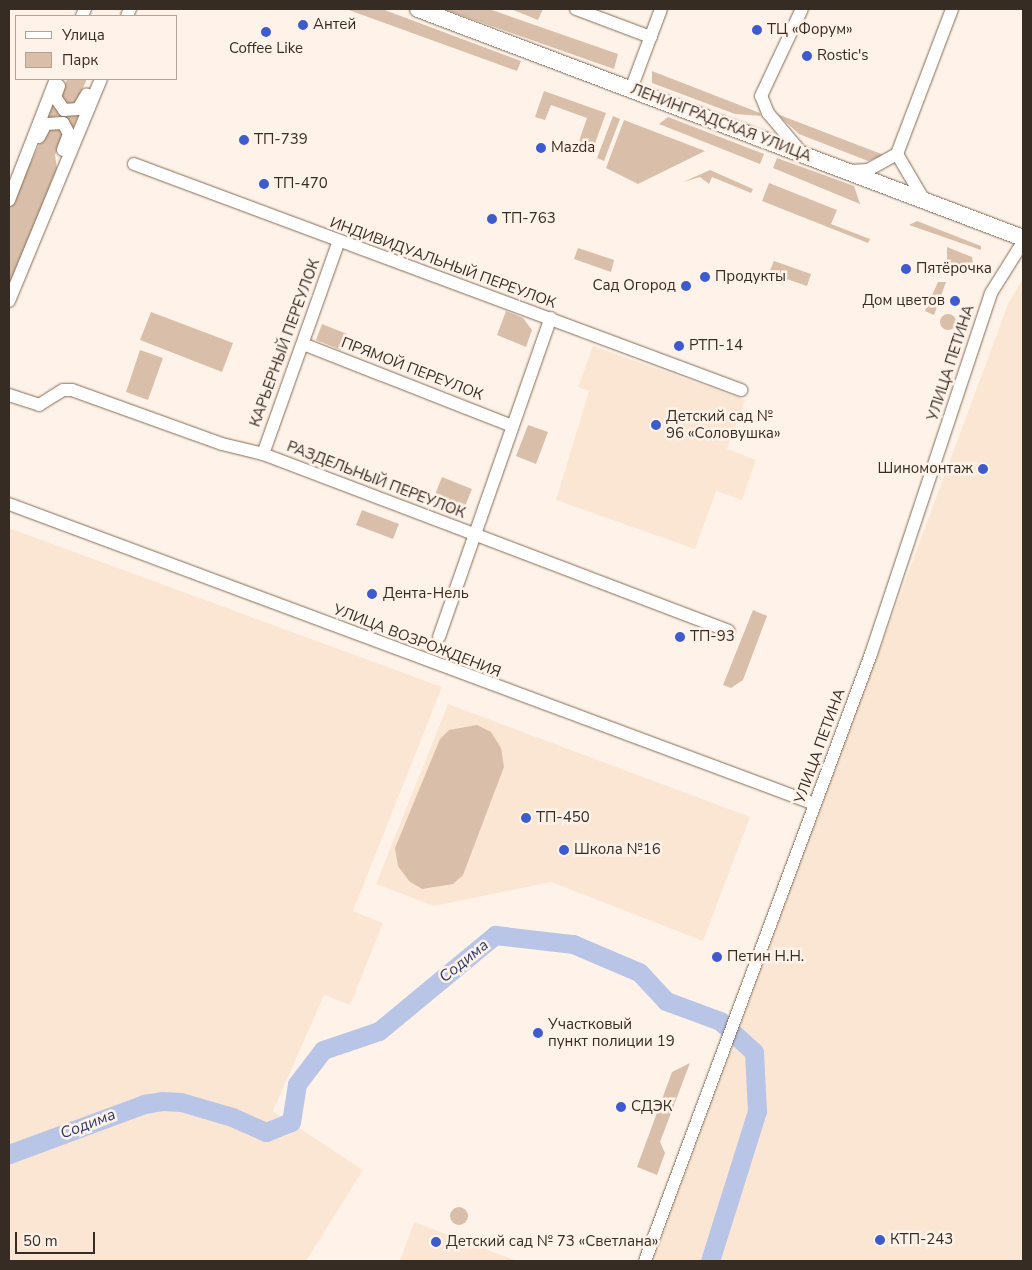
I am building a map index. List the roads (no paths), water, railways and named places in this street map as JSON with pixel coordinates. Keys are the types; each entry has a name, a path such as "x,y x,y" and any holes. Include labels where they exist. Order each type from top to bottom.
{"main road":[{"name":"ЛЕНИНГРАДСКАЯ УЛИЦА","path":"418,9 1023,238"}],"street":[{"path":"576,9 651,37"},
{"path":"631,89 661,9"},
{"path":"802,9 779,66 771,72 761,96 768,113 802,154"},
{"path":"849,172 868,170 897,154 952,9"},
{"path":"9,200 56,80"},
{"path":"61,80 55,97 68,111 80,107 92,80"},
{"path":"9,301 100,80"},
{"path":"26,157 32,155 46,124 58,121 69,134 60,157 64,166"},
{"path":"897,154 924,200"},
{"name":"ИНДИВИДУАЛЬНЫЙ ПЕРЕУЛОК","path":"134,164 338,243 551,318 742,390"},
{"name":"УЛИЦА ПЕТИНА","path":"645,1261 892,593 991,293 1023,242"},
{"name":"КАРЬЕРНЫЙ ПЕРЕУЛОК","path":"263,454 338,243"},
{"path":"439,636 510,425 551,318"},
{"name":"ПРЯМОЙ ПЕРЕУЛОК","path":"303,344 510,425"},
{"name":"РАЗДЕЛЬНЫЙ ПЕРЕУЛОК","path":"9,395 39,405 63,390 72,390 222,444 263,454 520,554 528,552 729,631"},
{"name":"УЛИЦА ВОЗРОЖДЕНИЯ","path":"9,504 815,804"}],"waterway":[{"name":"Содима","path":"9,1154 144,1104 162,1101 181,1102 232,1117 266,1132 291,1122 297,1084 323,1050 379,1031 495,935 573,944 639,972 666,1001 720,1021 754,1052 757,1111 710,1261"}],"place":[{"name":"Антей","path":"303,25"},
{"name":"ТЦ «Форум»","path":"757,30"},
{"name":"Coffee Like","path":"266,32"},
{"name":"Rostic's","path":"807,56"},
{"name":"ТП-739","path":"244,140"},
{"name":"Mazda","path":"541,148"},
{"name":"ТП-470","path":"264,184"},
{"name":"ТП-763","path":"492,219"},
{"name":"Пятёрочка","path":"906,269"},
{"name":"Продукты","path":"705,277"},
{"name":"Сад Огород","path":"686,286"},
{"name":"Дом цветов","path":"955,301"},
{"name":"РТП-14","path":"679,346"},
{"name":"Детский сад № 96 «Соловушка»","path":"656,425"},
{"name":"Шиномонтаж","path":"983,469"},
{"name":"Дента-Нель","path":"372,594"},
{"name":"ТП-93","path":"680,637"},
{"name":"ТП-450","path":"526,818"},
{"name":"Школа №16","path":"564,850"},
{"name":"Петин Н.Н.","path":"717,957"},
{"name":"Участковый пункт полиции 19","path":"538,1033"},
{"name":"СДЭК","path":"621,1107"},
{"name":"КТП-243","path":"880,1240"},
{"name":"Детский сад № 73 «Светлана»","path":"436,1242"}]}
